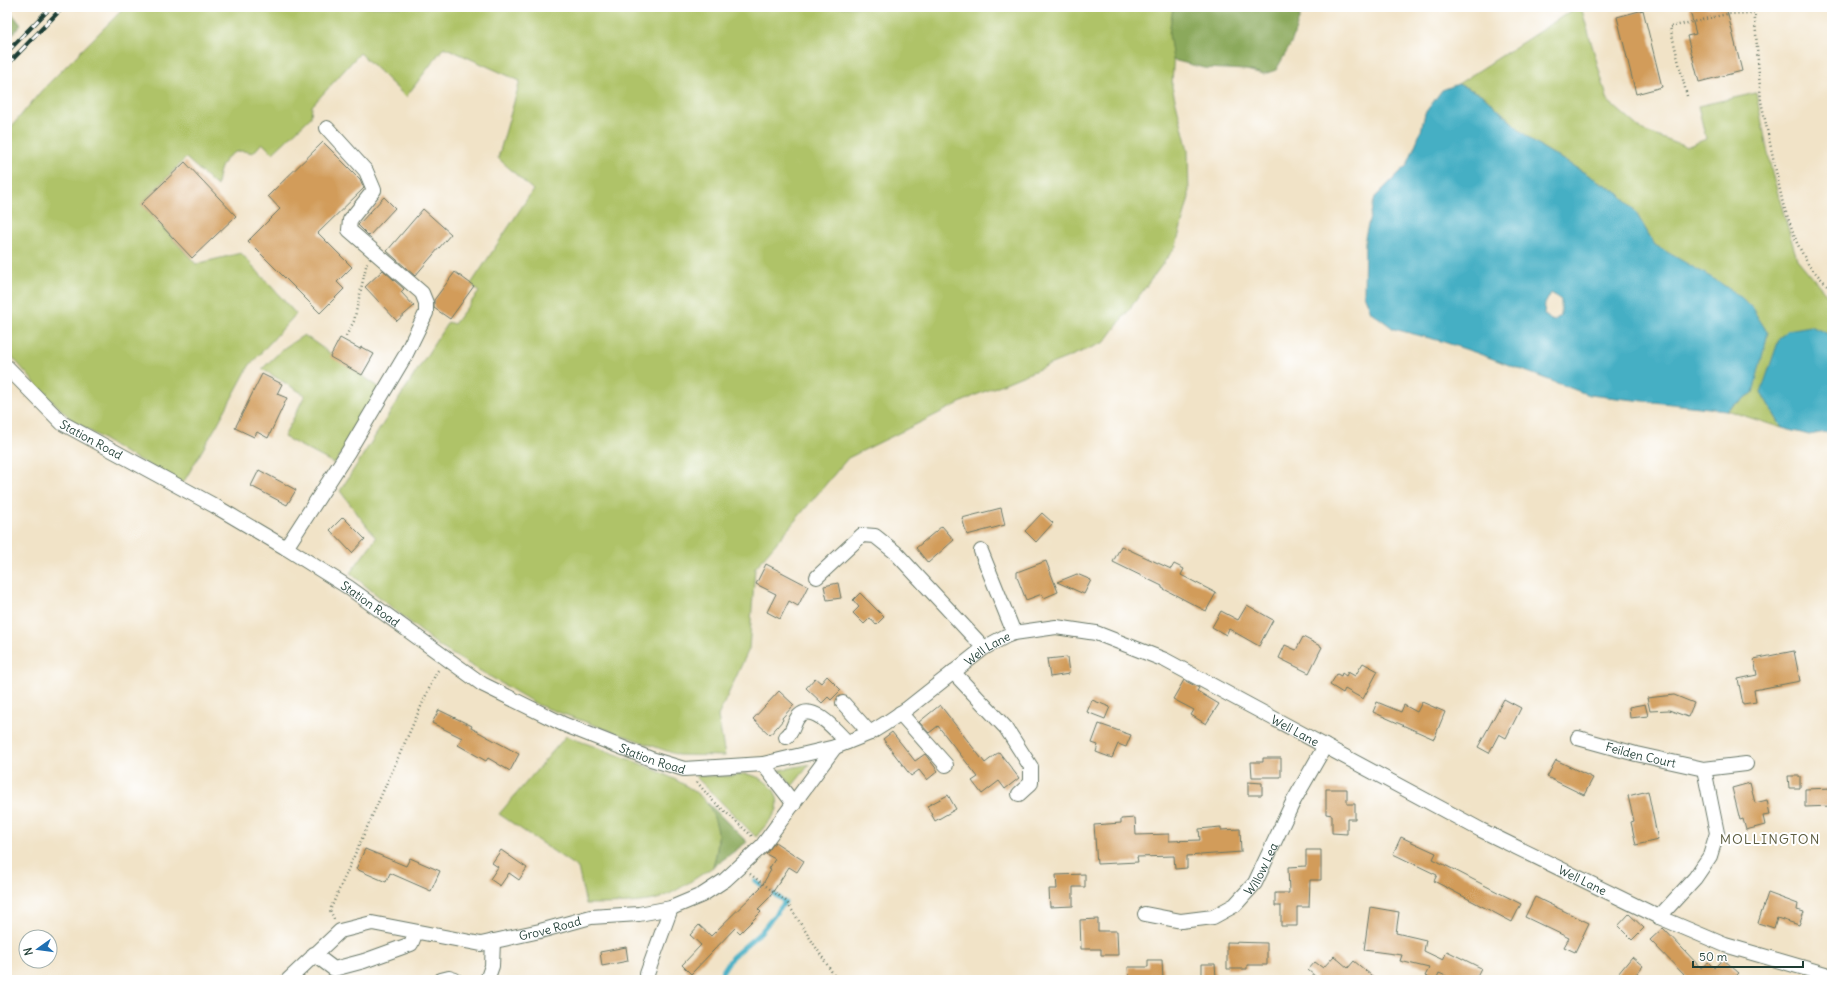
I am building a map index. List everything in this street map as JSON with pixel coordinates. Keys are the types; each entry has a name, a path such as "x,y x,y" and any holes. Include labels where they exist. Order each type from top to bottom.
{"street":[{"path":"286,548 352,446 406,356 426,313 426,303 422,293 349,230 350,220 374,190 366,171 327,128"},
{"name":"Station Road","path":"7,367 62,423 215,506 286,548 348,587 482,684 563,724 651,759 684,769 763,764"},
{"path":"817,577 862,535 875,536 895,552 984,648"},
{"path":"981,551 1014,633"},
{"name":"Well Lane","path":"763,764 841,744 870,733 900,713 984,648 1014,633 1056,628 1096,633 1165,660 1481,830 1659,917 1725,945 1832,976"},
{"path":"953,672 1006,728 1031,767 1031,783 1019,794"},
{"path":"843,703 870,733"},
{"path":"786,737 789,735 799,716 805,712 815,713 823,718 841,744"},
{"path":"900,713 946,765"},
{"name":"Feilden Court","path":"1578,738 1636,754 1704,769 1746,764"},
{"name":"Grove Road","path":"340,930 372,923 481,944 591,917 639,914 671,908 702,895 725,880 762,846 794,804 812,777 841,744"},
{"name":"Willow Lea","path":"1145,914 1181,921 1214,917 1235,905 1256,883 1293,802 1325,746"},
{"path":"763,764 794,804"},
{"path":"1659,917 1695,878 1710,856 1717,832 1704,769"},
{"path":"648,980 647,974 671,908"},
{"path":"288,980 340,930"},
{"path":"314,954 334,969 364,961 411,944 416,932"},
{"path":"487,980 492,966 493,941"},
{"path":"441,980 449,978 455,980"}],"path":[{"path":"1754,7 1761,101 1783,204 1797,243 1808,266 1832,290"},
{"path":"1687,96 1670,27 1727,14 1754,13"},
{"path":"346,336 354,321 368,256 373,251"},
{"path":"340,930 330,910 436,672 448,660"},
{"path":"684,769 711,798 762,846"},
{"path":"741,866 786,901 837,980"},
{"path":"396,980 421,976 429,980"}],"green space":[{"path":"7,7 21,25 7,40"},
{"path":"125,7 1176,7 1172,87 1188,150 1189,197 1176,246 1105,342 976,395 848,458 755,568 749,649 718,716 725,756 678,755 538,705 440,647 350,573 376,538 340,491 448,322 454,324 479,292 471,284 533,190 498,158 520,81 444,47 406,97 360,53 312,106 311,117 273,153 262,143 253,153 240,151 234,153 222,164 217,186 186,158 141,204 196,264 241,253 296,314 249,366 183,483 124,452 72,420 41,390 7,351 7,132 42,90"},
{"path":"1173,7 1303,7 1291,44 1276,70 1264,74 1246,70 1204,68 1173,60 1169,34"},
{"path":"1577,7 1581,7 1608,101 1643,131 1686,147 1706,139 1698,106 1756,93 1772,173 1797,259 1828,296 1832,298 1832,336 1810,326 1761,392 1782,428 1726,410 1753,393 1685,263 1655,245 1636,213 1620,194 1533,142 1483,95 1458,84"},
{"path":"304,335 380,388 335,464 284,437 305,395 262,369 284,348"},
{"path":"566,736 642,764 681,783 696,793 712,810 717,826 718,843 713,867 692,881 661,898 629,903 586,904 578,868 499,814"},
{"path":"810,764 792,786 780,770"},
{"path":"743,774 756,777 768,784 773,789 778,802 776,812 756,837 695,776 731,776"},
{"path":"708,803 747,842 713,867 718,834"}],"water":[{"path":"1458,84 1483,95 1533,142 1620,194 1636,213 1655,245 1719,282 1742,298 1752,308 1768,333 1753,393 1726,410 1589,395 1477,353 1441,341 1394,329 1371,312 1364,294 1365,237 1375,197 1407,165 1421,131 1425,113 1442,90","holes":["1551,293 1561,300 1561,316 1552,321 1544,314 1545,304"]},
{"path":"1811,326 1832,336 1832,431 1809,435 1782,428 1761,392 1779,339 1787,330"}],"building":[{"path":"1689,7 1726,7 1742,71 1699,82 1687,36 1696,34"},
{"path":"1643,10 1662,87 1636,94 1617,17"},
{"path":"323,142 360,179 364,188 318,233 352,267 337,282 344,289 320,313 248,241 280,209 268,196"},
{"path":"185,162 236,216 192,258 141,204"},
{"path":"384,197 395,208 369,236 358,225"},
{"path":"423,209 451,234 415,276 387,251"},
{"path":"383,270 404,289 401,292 414,306 397,321 365,287"},
{"path":"455,272 474,286 450,319 434,308 434,300"},
{"path":"340,338 360,349 361,347 374,354 362,375 330,357"},
{"path":"262,374 282,384 277,394 287,398 268,438 257,432 254,437 235,428"},
{"path":"259,470 296,490 287,505 251,486"},
{"path":"1001,508 1005,525 967,535 962,518"},
{"path":"1042,513 1053,523 1036,542 1025,531"},
{"path":"343,517 365,539 352,553 330,530"},
{"path":"942,526 954,540 928,563 916,548"},
{"path":"1121,546 1171,569 1174,564 1184,569 1181,575 1216,593 1206,611 1162,588 1162,586 1113,562"},
{"path":"1046,561 1058,592 1044,598 1042,594 1026,600 1017,577 1017,572"},
{"path":"766,564 808,586 798,606 789,601 780,619 767,612 776,594 756,584"},
{"path":"1077,574 1091,580 1084,594 1057,582"},
{"path":"838,583 841,598 827,600 824,586"},
{"path":"860,593 884,617 876,625 870,618 864,624 853,613 859,607 853,600"},
{"path":"1247,605 1273,620 1259,646 1229,629 1226,635 1212,627 1221,611 1238,620"},
{"path":"1303,637 1322,647 1309,673 1279,658 1285,645 1296,650"},
{"path":"1794,651 1800,681 1754,690 1756,702 1743,704 1738,679 1757,675 1754,659"},
{"path":"1067,657 1069,674 1050,677 1047,659"},
{"path":"1363,663 1378,671 1363,699 1345,689 1343,693 1330,685 1337,674 1341,676 1342,673 1346,676 1348,672 1355,676"},
{"path":"827,676 841,690 831,700 828,697 822,703 806,688 815,678 821,683"},
{"path":"1184,680 1199,688 1197,691 1219,704 1206,724 1191,715 1194,710 1173,699"},
{"path":"779,691 794,705 782,718 783,720 770,735 753,719"},
{"path":"1674,695 1694,703 1688,717 1669,710 1650,711 1647,698"},
{"path":"1504,699 1521,708 1506,738 1499,734 1489,753 1478,747"},
{"path":"1092,700 1110,707 1105,719 1087,712"},
{"path":"1377,702 1401,712 1404,705 1417,712 1422,702 1445,712 1434,739 1373,712"},
{"path":"1645,704 1648,716 1630,718 1629,707"},
{"path":"940,705 985,763 999,752 1019,778 1005,789 999,781 982,794 972,781 978,777 938,726 929,733 919,722"},
{"path":"439,710 472,726 471,728 519,754 510,771 488,758 486,761 458,745 462,738 432,723"},
{"path":"1099,724 1131,735 1126,747 1118,744 1112,758 1096,752 1098,745 1092,743"},
{"path":"892,732 915,761 925,754 938,771 927,780 919,770 911,776 883,739"},
{"path":"1263,758 1281,758 1281,777 1252,777 1251,762 1263,762"},
{"path":"1556,760 1593,778 1584,795 1547,777"},
{"path":"1788,776 1800,776 1800,788 1789,788"},
{"path":"1248,782 1262,783 1262,795 1248,795"},
{"path":"1750,783 1755,803 1767,800 1770,815 1763,816 1765,825 1746,830 1743,819 1740,820 1732,788"},
{"path":"1832,788 1832,806 1805,807 1805,789"},
{"path":"1326,789 1347,789 1347,804 1355,804 1355,819 1347,819 1347,834 1332,833 1332,815 1326,814"},
{"path":"1648,791 1658,840 1636,845 1631,822 1634,821 1628,796"},
{"path":"948,795 956,809 935,821 927,806"},
{"path":"1135,818 1136,835 1169,834 1169,841 1200,840 1199,829 1221,827 1221,830 1240,829 1241,852 1187,856 1187,868 1175,869 1174,856 1137,857 1138,862 1097,864 1094,825 1121,823 1121,819"},
{"path":"1401,837 1436,853 1433,859 1521,904 1512,922 1434,881 1437,875 1393,854"},
{"path":"775,842 804,861 797,872 789,867 769,898 758,909 761,912 740,933 735,928 691,974 682,965 701,945 690,935 699,925 711,936 761,887 771,870 769,869 775,859 766,854"},
{"path":"365,849 406,866 410,858 440,871 431,891 390,873 386,882 356,869"},
{"path":"501,850 527,868 519,880 509,873 500,886 490,879 498,867 492,863"},
{"path":"1306,850 1321,850 1321,880 1310,880 1309,907 1297,907 1297,926 1281,926 1281,906 1275,906 1275,893 1289,893 1288,867 1306,866"},
{"path":"1085,874 1085,887 1073,887 1073,906 1050,907 1049,889 1057,889 1056,875"},
{"path":"1768,893 1798,904 1797,910 1804,912 1799,925 1777,918 1774,928 1758,923"},
{"path":"1535,897 1589,923 1575,952 1564,947 1569,938 1525,917"},
{"path":"1370,907 1399,912 1396,933 1426,940 1424,951 1443,960 1447,951 1481,968 1475,980 1455,980 1439,973 1436,980 1433,980 1425,976 1429,968 1400,961 1402,955 1364,950"},
{"path":"1629,914 1644,928 1632,940 1618,926"},
{"path":"1098,919 1098,931 1117,931 1118,955 1101,955 1101,949 1081,949 1080,920"},
{"path":"1663,928 1701,968 1708,962 1714,968 1723,959 1739,973 1732,980 1689,980 1650,940"},
{"path":"1227,942 1267,943 1267,965 1247,965 1247,969 1227,969"},
{"path":"626,947 628,961 602,966 600,952"},
{"path":"1334,956 1348,968 1354,961 1377,980 1314,980 1316,977 1308,970 1315,962 1323,968"},
{"path":"1632,957 1643,966 1631,980 1613,980"},
{"path":"1148,960 1162,960 1163,980 1129,980 1128,967 1148,967"},
{"path":"1202,964 1215,964 1216,977 1202,977"}],"waterway":[{"path":"717,980 732,957 761,932 785,902 755,881"}],"railway":[{"path":"7,52 51,7"},
{"path":"7,65 63,7"}],"district":[{"name":"MOLLINGTON","path":"1770,839"}]}
